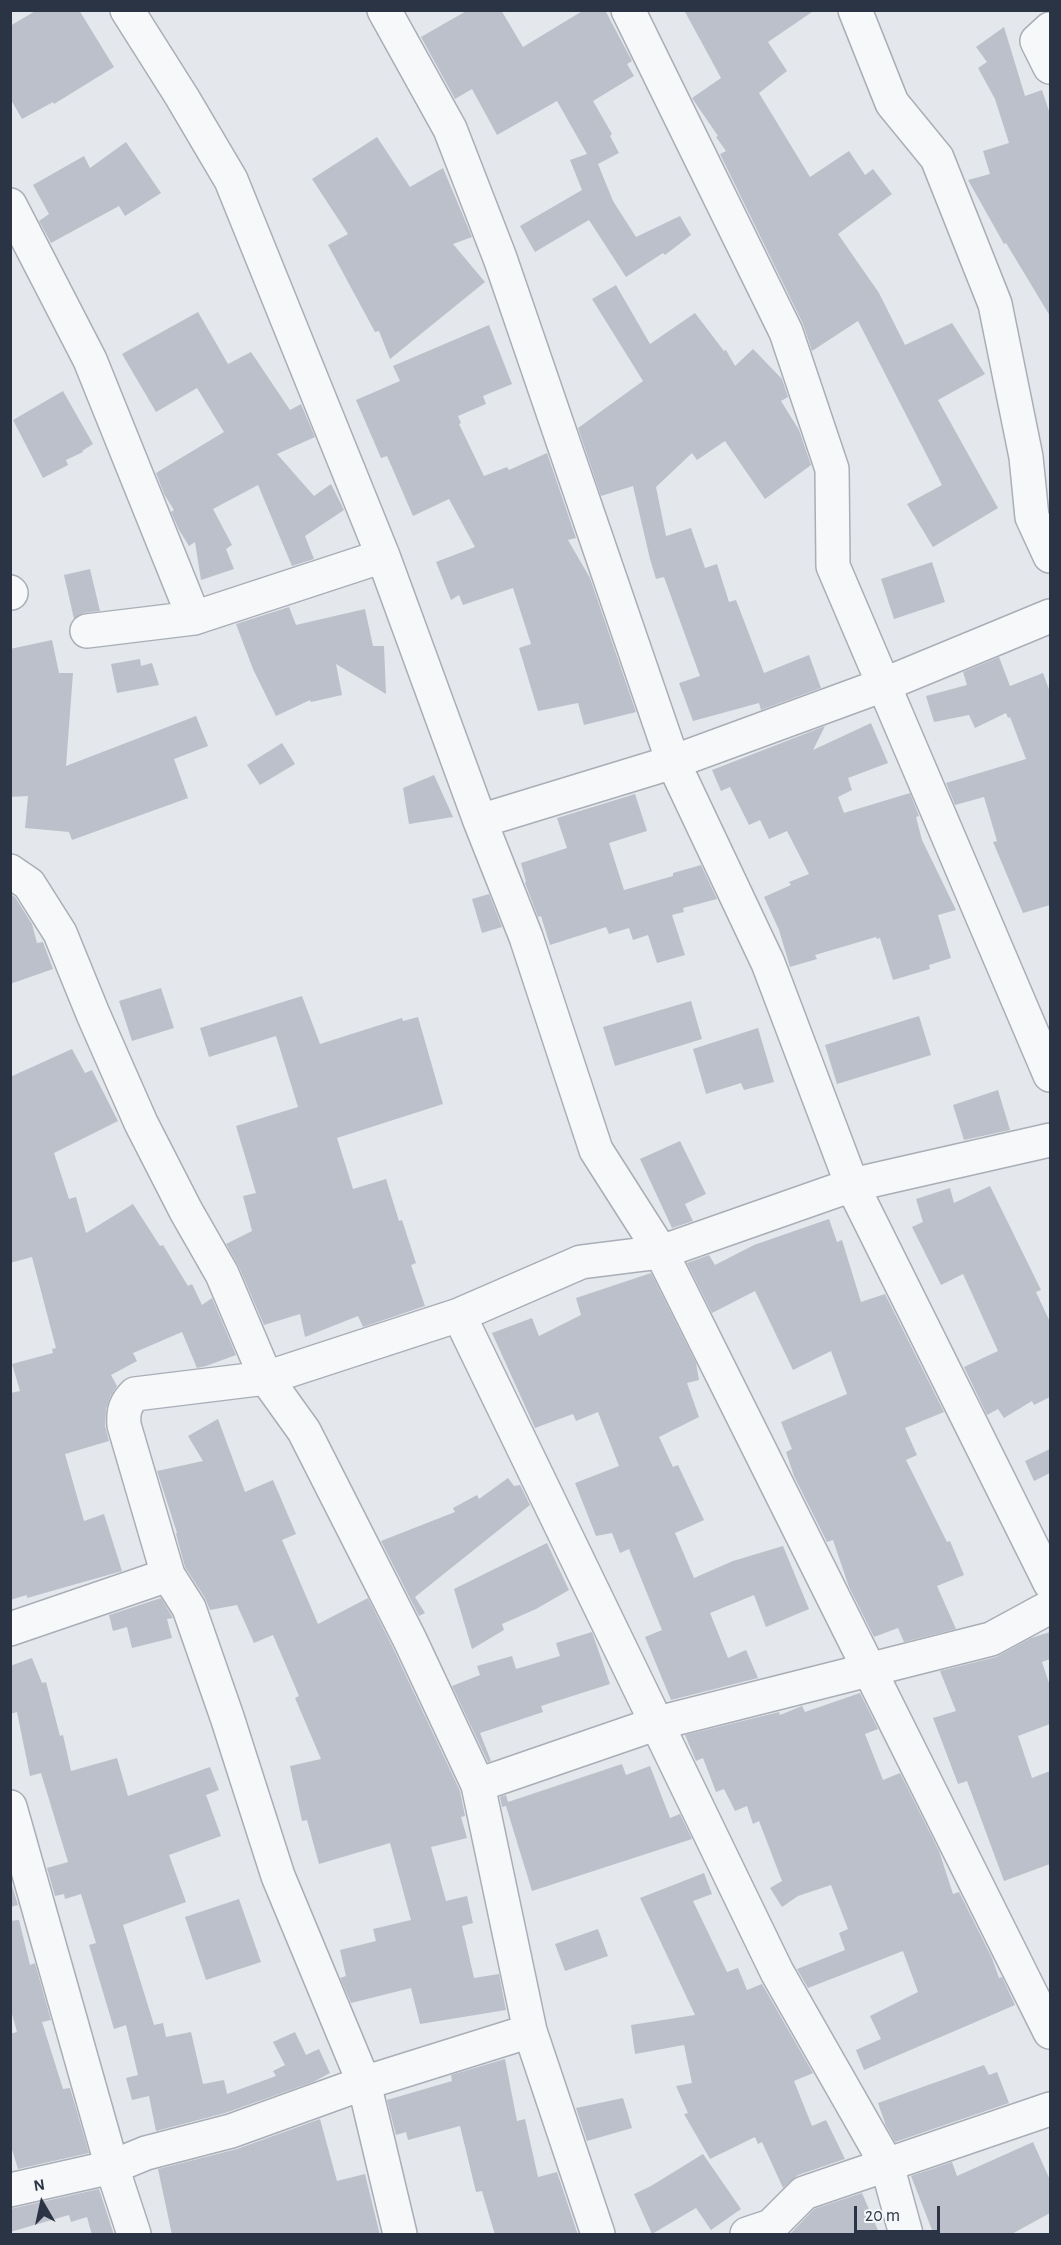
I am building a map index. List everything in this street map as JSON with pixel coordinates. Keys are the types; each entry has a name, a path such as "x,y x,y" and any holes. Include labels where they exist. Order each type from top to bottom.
{"street":[{"path":"127,10 231,180 383,556 480,821 526,937 596,1150 661,1252 1050,2032"},
{"path":"384,10 437,103 454,140 500,258 674,762 768,963 852,1185 1050,1583"},
{"path":"628,10 786,332 832,469 832,566 1050,1075"},
{"path":"855,10 892,104 937,158 995,304 1026,457 1032,517 1050,556"},
{"path":"1050,28 1037,41 1050,67"},
{"path":"10,205 90,360 194,618"},
{"path":"87,632 194,618 383,556"},
{"path":"480,821 674,762 883,685 1050,616"},
{"path":"10,871 29,884 60,933 141,1123 186,1211 222,1274 266,1378 304,1431 410,1640 478,1785 530,2031 598,2235"},
{"path":"400,2235 364,2083 278,1876 189,1608 168,1575 124,1425 123,1410 127,1402 135,1394 266,1378 459,1315 581,1262 661,1252 852,1185 1050,1140"},
{"path":"459,1315 777,1972 887,2165 906,2235"},
{"path":"10,1629 168,1575"},
{"path":"478,1785 658,1723 991,1639 1050,1607"},
{"path":"10,1807 112,2168 135,2235"},
{"path":"10,2190 112,2168 146,2153 231,2131 364,2083 530,2031"},
{"path":"747,2235 771,2226 804,2193 1050,2109"}],"building":[{"path":"37,10 79,10 114,67 54,104 53,102 22,119 10,98 10,26"},
{"path":"468,10 501,10 523,47 584,10 605,10 632,61 627,64 634,76 593,101 612,134 610,136 619,153 598,164 613,201 636,237 680,216 691,235 665,255 663,253 626,277 589,220 535,252 520,226 582,190 570,160 587,154 557,101 497,135 472,89 455,99 421,37"},
{"path":"684,10 815,10 768,42 787,71 759,93 810,177 849,151 865,175 873,169 892,194 838,234 879,293 905,345 952,323 985,374 938,400 998,508 933,547 907,504 942,485 858,321 812,351 803,324 720,154 726,151 692,98 721,78"},
{"path":"1004,27 1025,96 1042,90 1050,114 1050,316 1006,243 1004,244 968,180 990,174 983,151 1009,143 995,99 978,68 987,62 976,47"},
{"path":"377,137 410,187 443,168 472,237 453,244 485,282 390,359 379,331 375,332 328,245 348,234 312,179"},
{"path":"126,142 161,193 125,216 119,206 51,243 39,221 49,214 33,185 84,156 90,168"},
{"path":"616,285 650,344 695,313 724,351 726,350 735,366 753,349 782,379 788,397 781,401 799,430 811,465 765,499 725,441 697,460 692,453 656,487 666,536 691,528 705,568 717,564 729,602 736,600 764,673 809,655 821,688 761,710 759,703 693,721 679,683 700,676 664,577 656,579 633,486 601,496 578,428 643,381 592,299"},
{"path":"198,312 228,364 251,352 290,410 301,404 315,437 277,454 314,496 331,484 344,510 305,536 314,559 292,566 258,485 213,509 232,545 226,549 234,569 201,580 195,542 189,546 179,530 171,512 174,510 164,494 156,473 224,432 197,388 156,412 122,354"},
{"path":"489,325 512,384 483,396 486,404 458,416 461,423 459,424 484,476 507,467 509,470 547,453 576,538 568,540 590,578 636,712 584,725 578,703 538,711 519,648 531,644 513,588 463,605 459,595 451,600 436,562 475,547 449,499 413,516 387,456 381,458 356,400 400,381 393,366"},
{"path":"63,391 93,444 66,460 68,465 43,478 13,420"},
{"path":"932,562 945,602 894,619 881,579"},
{"path":"90,569 100,611 84,613 74,619 64,575"},
{"path":"289,607 296,625 365,609 373,646 384,646 386,694 336,664 342,695 311,702 310,700 276,716 253,669 236,624"},
{"path":"52,640 59,673 73,673 66,766 196,716 208,746 174,759 188,798 72,840 69,832 25,828 28,796 10,797 10,649"},
{"path":"999,657 1010,686 1043,673 1050,692 1050,905 1023,913 993,842 997,841 984,797 955,805 946,783 1026,759 1010,717 1008,718 1006,713 975,728 969,715 934,722 926,696 967,685 963,672"},
{"path":"140,659 141,666 152,663 159,685 117,693 111,664"},
{"path":"871,723 888,763 848,778 852,790 838,797 844,813 910,793 919,816 916,817 922,840 956,910 938,915 951,958 929,965 930,969 893,980 880,938 876,937 815,955 817,959 790,967 779,930 764,897 791,885 789,882 809,874 787,831 769,839 760,820 749,825 730,787 721,791 712,770 825,726 813,750"},
{"path":"282,743 295,764 260,785 247,765"},
{"path":"434,775 453,817 409,824 403,788"},
{"path":"635,794 647,831 609,843 624,890 673,876 673,873 701,865 717,899 683,908 684,912 672,915 685,955 657,963 648,935 633,940 629,928 609,934 606,927 550,945 541,916 538,917 525,883 521,863 567,848 557,818"},
{"path":"10,894 15,897 32,924 37,943 43,942 53,969 10,984"},
{"path":"489,894 502,927 482,933 472,899"},
{"path":"161,988 174,1028 132,1041 119,1001"},
{"path":"302,996 320,1044 402,1018 403,1021 418,1017 443,1104 337,1138 353,1189 386,1179 399,1221 402,1220 416,1263 411,1265 425,1306 363,1327 358,1316 305,1337 300,1314 264,1325 239,1267 226,1244 252,1231 243,1196 256,1193 236,1126 298,1107 276,1036 209,1057 200,1028"},
{"path":"691,1001 702,1039 615,1066 603,1027"},
{"path":"919,1016 931,1055 837,1084 825,1045"},
{"path":"758,1028 774,1082 744,1090 741,1083 706,1094 693,1049"},
{"path":"72,1049 85,1073 92,1070 118,1121 54,1153 69,1199 76,1197 86,1233 133,1204 160,1246 163,1245 188,1286 192,1284 202,1305 212,1298 236,1355 197,1368 182,1332 133,1353 137,1361 111,1375 117,1386 106,1409 105,1426 109,1441 65,1454 84,1521 104,1514 122,1571 27,1598 27,1595 10,1600 10,1393 20,1391 12,1364 53,1353 52,1349 56,1348 32,1257 10,1263 10,1077"},
{"path":"998,1090 1010,1130 964,1140 953,1105"},
{"path":"680,1141 706,1194 685,1204 693,1221 672,1228 640,1159"},
{"path":"990,1186 1041,1290 1036,1292 1050,1322 1050,1397 1034,1405 1032,1401 1004,1418 998,1409 987,1415 964,1367 998,1351 963,1274 941,1285 912,1227 923,1222 916,1199 950,1188 954,1203"},
{"path":"829,1219 837,1242 842,1240 861,1302 885,1294 944,1412 905,1428 917,1455 906,1460 947,1542 950,1541 964,1575 937,1586 956,1629 904,1642 898,1628 874,1637 849,1587 833,1540 827,1542 794,1476 786,1452 792,1449 781,1422 847,1394 831,1351 793,1370 755,1291 712,1313 687,1263 709,1255 715,1265 754,1245"},
{"path":"651,1273 696,1363 699,1380 687,1383 699,1417 659,1437 673,1467 678,1465 704,1520 675,1533 694,1578 733,1561 783,1546 809,1609 766,1627 754,1595 710,1613 728,1658 746,1650 758,1678 671,1700 645,1637 662,1630 629,1549 620,1553 612,1533 596,1536 575,1483 619,1466 598,1412 576,1421 573,1414 535,1428 492,1333 532,1318 539,1336 581,1315 576,1298"},
{"path":"218,1419 245,1492 273,1480 296,1534 282,1540 318,1624 368,1598 393,1648 460,1791 465,1816 461,1817 467,1838 431,1847 446,1901 467,1896 473,1923 462,1926 474,1978 499,1974 506,2010 420,2024 411,1988 351,2003 340,1978 346,1976 340,1950 376,1941 373,1929 411,1920 390,1843 319,1864 307,1820 302,1821 290,1766 321,1759 295,1698 299,1696 273,1635 254,1643 237,1605 210,1610 185,1567 177,1533 157,1471 203,1461 188,1436"},
{"path":"1050,1449 1050,1473 1034,1481 1025,1461"},
{"path":"508,1478 514,1486 520,1485 530,1505 415,1597 425,1613 419,1616 381,1541 455,1512 453,1508 477,1495 479,1499"},
{"path":"547,1543 569,1590 536,1609 502,1624 504,1630 472,1649 454,1589"},
{"path":"161,1598 173,1618 167,1619 172,1638 132,1648 127,1627 113,1631 109,1615"},
{"path":"592,1632 610,1684 541,1706 543,1712 480,1733 491,1761 488,1762 452,1686 480,1675 477,1666 512,1656 516,1669 560,1656 556,1643"},
{"path":"1050,1632 1050,1659 1042,1662 1050,1686 1050,1724 1018,1736 1032,1778 1050,1771 1050,1864 1004,1881 967,1781 958,1784 933,1718 956,1711 940,1671 996,1657 1031,1638"},
{"path":"32,1658 42,1683 46,1682 60,1736 63,1735 71,1771 117,1758 128,1796 210,1767 219,1790 206,1795 221,1836 169,1855 186,1902 123,1925 154,2025 163,2023 166,2037 191,2032 203,2084 224,2080 227,2094 276,2076 273,2071 285,2065 273,2042 295,2032 306,2055 319,2049 330,2073 313,2082 225,2113 156,2131 149,2096 132,2100 126,2078 138,2075 126,2025 114,2029 89,1945 96,1943 81,1894 65,1899 64,1894 55,1896 47,1868 68,1862 41,1773 30,1776 17,1712 10,1714 10,1666"},
{"path":"860,1693 878,1729 865,1734 883,1780 900,1773 939,1851 953,1894 959,1892 992,1958 999,1978 1002,1977 1015,2005 864,2070 856,2050 881,2039 870,2016 918,1992 903,1951 808,1988 797,1969 845,1950 839,1933 848,1929 831,1885 798,1896 782,1907 770,1888 782,1881 759,1821 753,1824 747,1806 735,1811 724,1789 716,1792 703,1758 696,1761 685,1735 779,1712 780,1715 802,1706 805,1712"},
{"path":"622,1764 626,1775 650,1766 670,1818 680,1814 692,1839 532,1891 506,1806 502,1807 500,1797 506,1795 508,1802"},
{"path":"704,1873 712,1894 693,1901 727,1972 738,1968 747,1990 762,1984 813,2073 794,2081 812,2126 826,2120 845,2159 798,2175 783,2188 762,2142 758,2144 755,2137 710,2159 684,2114 688,2113 676,2086 692,2083 684,2045 635,2054 631,2025 695,2015 640,1898"},
{"path":"10,1879 18,1905 10,1907"},
{"path":"239,1899 261,1962 206,1980 185,1917"},
{"path":"19,1920 30,1965 35,1963 51,2020 42,2022 63,2089 70,2088 89,2153 18,2169 10,2143 10,2034 17,2032 10,2007 10,1921"},
{"path":"598,1929 608,1956 565,1971 555,1944"},
{"path":"505,2059 517,2121 525,2119 538,2177 557,2172 578,2235 495,2235 482,2191 476,2192 460,2126 408,2140 406,2132 396,2135 387,2100 452,2081 451,2075"},
{"path":"984,2065 989,2075 997,2072 1009,2103 895,2142 886,2126 878,2103"},
{"path":"623,2098 632,2128 587,2141 576,2108"},
{"path":"320,2119 337,2181 365,2174 380,2235 172,2235 158,2169 237,2149"},
{"path":"1033,2142 1050,2180 1050,2213 1010,2235 934,2235 911,2176 952,2162 957,2176"},
{"path":"703,2154 741,2209 711,2230 696,2208 652,2234 634,2194"},
{"path":"99,2189 114,2235 92,2235 87,2217 71,2222 69,2215 10,2232 10,2209"},
{"path":"862,2193 880,2235 789,2235 814,2209"}]}
